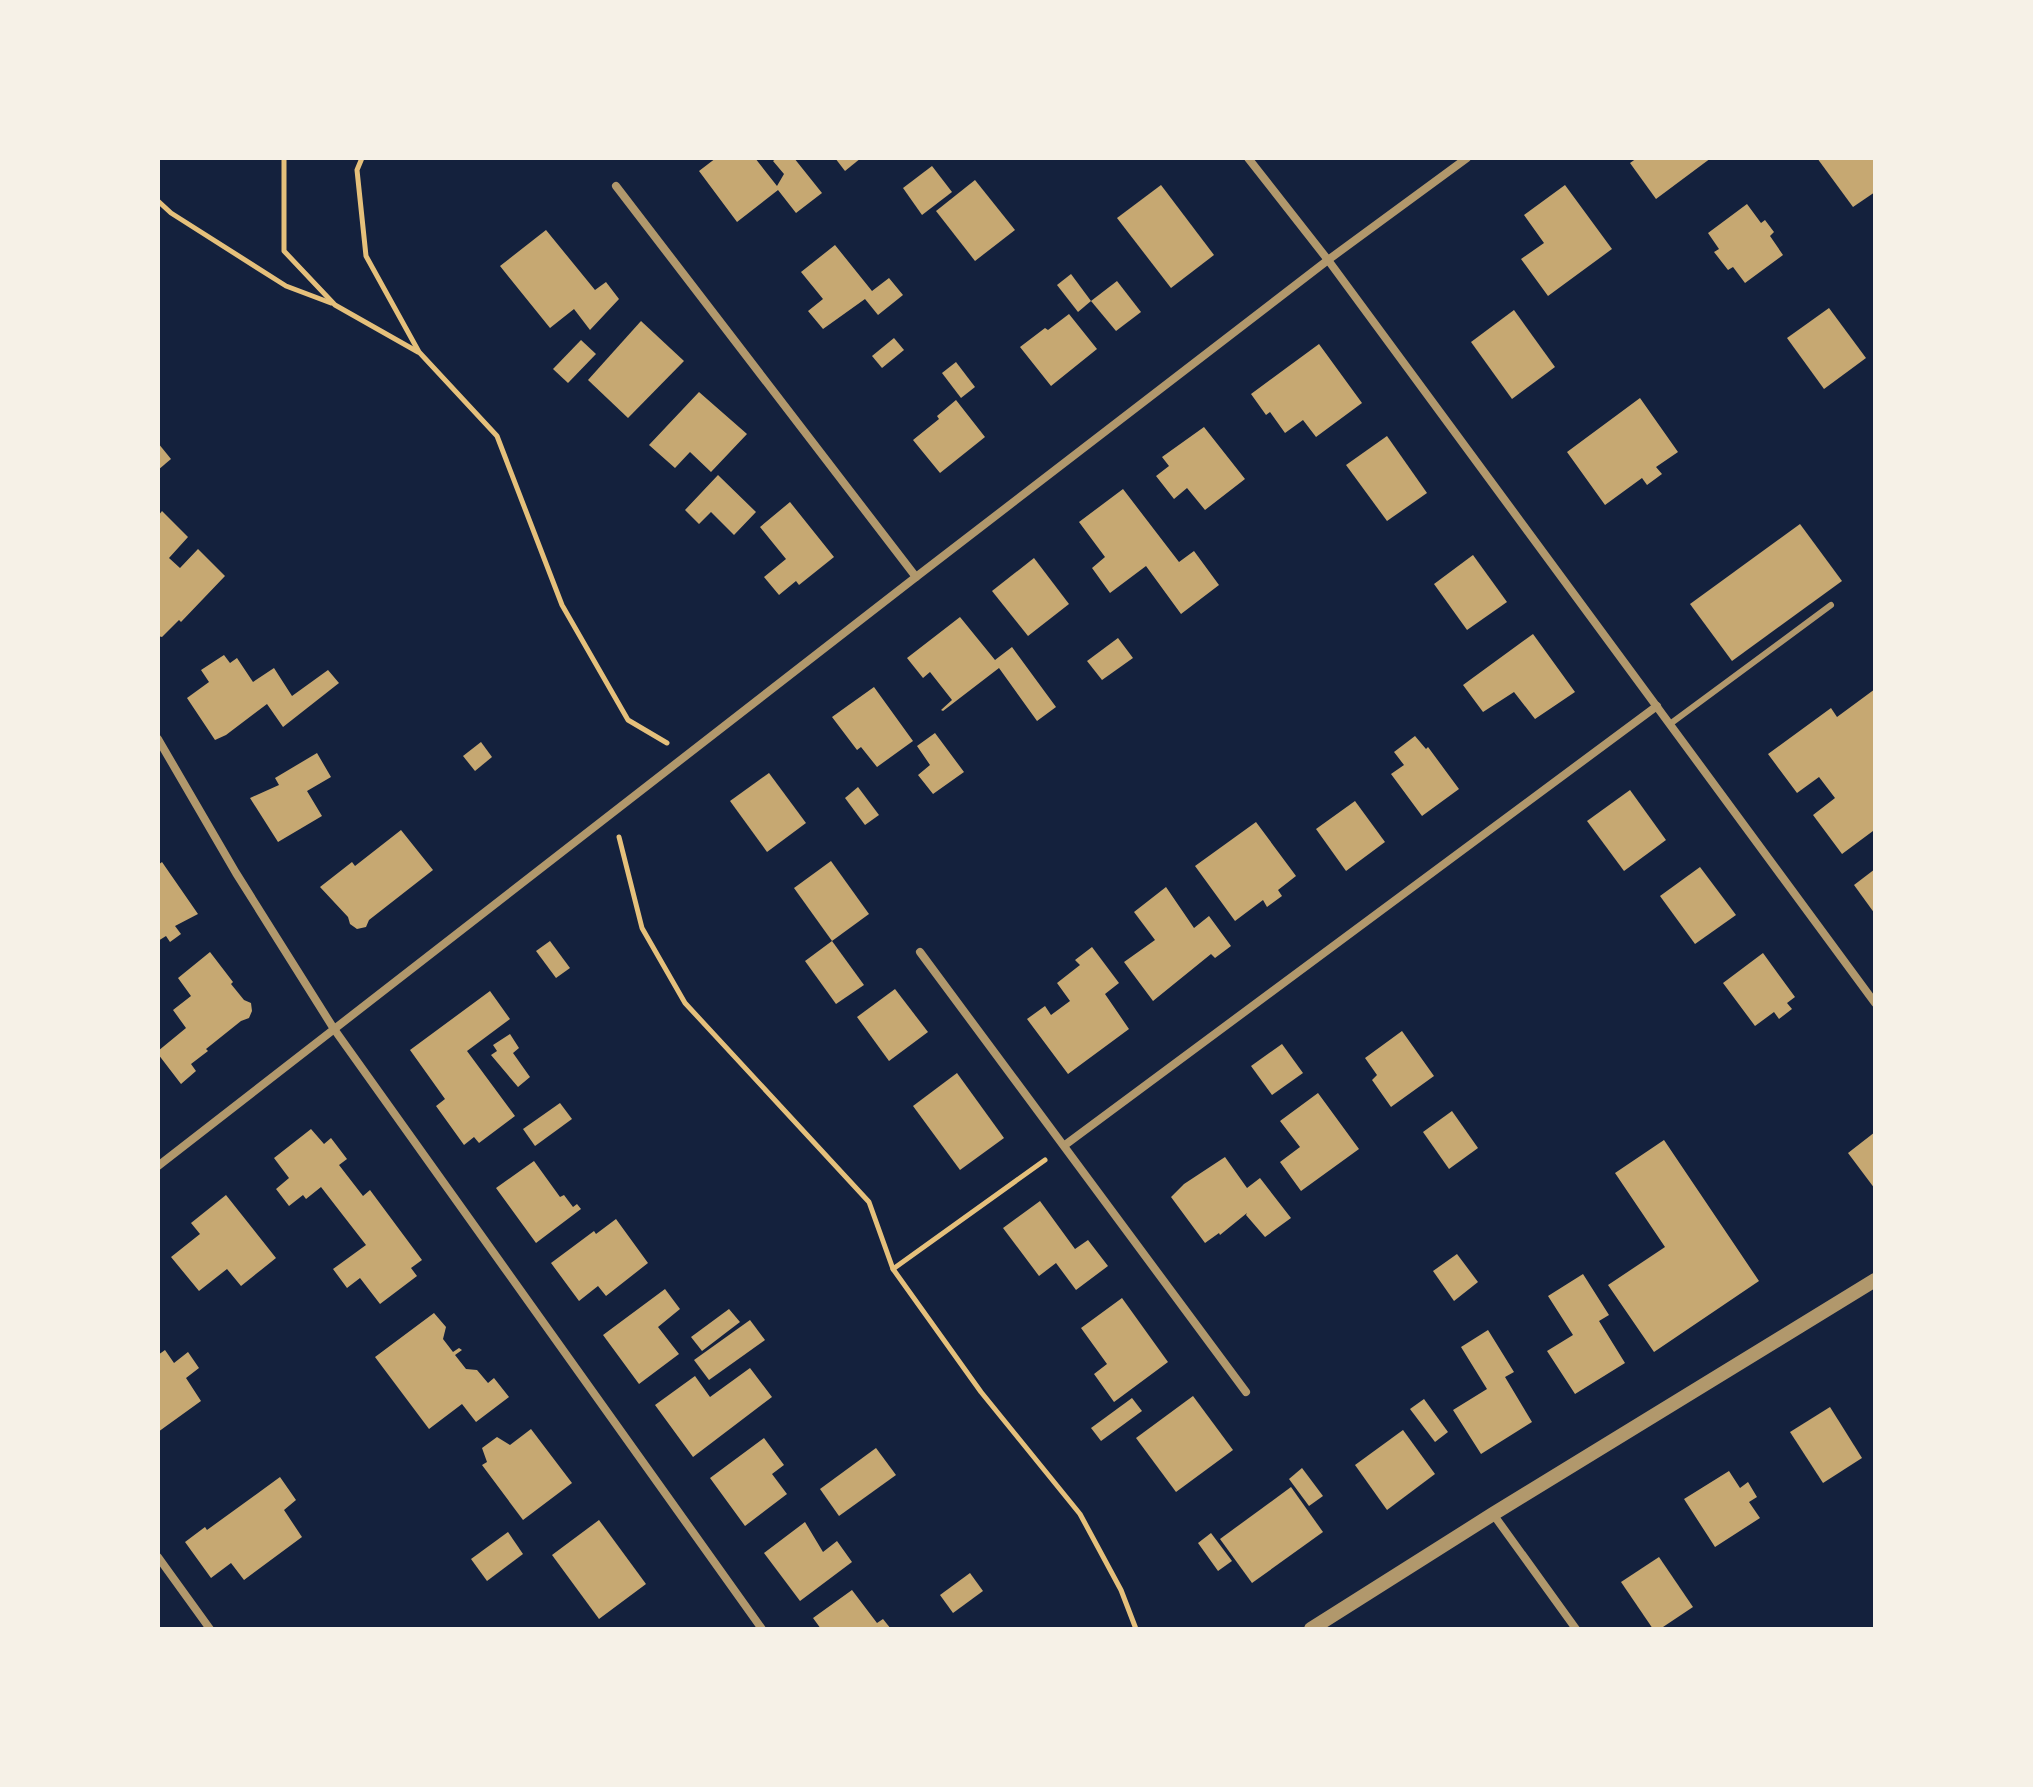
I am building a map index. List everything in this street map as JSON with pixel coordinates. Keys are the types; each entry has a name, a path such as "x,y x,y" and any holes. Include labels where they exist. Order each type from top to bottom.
{"street":[{"path":"1248,158 1328,260 1875,1003"},
{"path":"158,1166 916,577 1328,260 1467,158"},
{"path":"616,186 916,577"},
{"path":"1065,1145 1657,706"},
{"path":"158,739 236,873 334,1029 762,1629"},
{"path":"920,952 1246,1392"},
{"path":"1311,1629 1875,1280"},
{"path":"1493,1514 1576,1629"},
{"path":"158,1557 210,1629"}],"lane":[{"path":"1670,724 1831,605"}],"path":[{"path":"284,158 284,251 335,305"},
{"path":"362,158 357,170 366,256 419,352 497,436 562,605 628,720 688,756"},
{"path":"158,201 171,213 286,286 335,305 419,352"},
{"path":"614,814 642,928 685,1003 869,1202 893,1269 981,1392 1080,1514 1121,1590 1136,1629"},
{"path":"893,1269 1065,1145"}],"building":[{"path":"716,158 755,158 777,186 784,174 773,161 777,158 794,158 822,193 796,213 778,190 737,222 699,171"},
{"path":"835,158 861,158 845,171"},
{"path":"1637,158 1711,158 1656,199 1630,163"},
{"path":"1817,158 1875,158 1875,192 1853,207"},
{"path":"932,166 952,192 922,215 903,188"},
{"path":"975,180 1015,230 975,261 936,211"},
{"path":"1161,185 1214,255 1171,288 1117,218"},
{"path":"1565,185 1612,249 1548,296 1521,259 1544,243 1524,215"},
{"path":"1747,204 1761,223 1765,220 1774,232 1770,236 1783,255 1745,283 1733,267 1728,270 1714,252 1719,249 1708,233"},
{"path":"546,230 595,290 606,282 619,299 590,330 574,309 550,328 500,266"},
{"path":"835,245 872,291 889,278 903,295 878,315 865,299 823,329 808,311 823,299 801,272"},
{"path":"1071,274 1091,301 1078,312 1057,285"},
{"path":"1117,281 1141,312 1116,331 1091,301"},
{"path":"1829,308 1866,358 1824,389 1787,338"},
{"path":"1514,310 1555,367 1512,399 1471,342"},
{"path":"1069,314 1097,349 1051,386 1020,347"},
{"path":"641,321 684,361 628,418 588,380"},
{"path":"894,338 904,350 882,368 872,356"},
{"path":"581,340 596,354 568,383 553,369"},
{"path":"1319,344 1362,403 1316,437 1303,420 1285,433 1270,412 1266,415 1251,394"},
{"path":"956,362 975,387 961,398 942,373"},
{"path":"699,392 747,434 711,472 690,452 675,468 649,445"},
{"path":"1640,398 1678,452 1656,467 1662,474 1647,485 1642,478 1605,505 1567,452"},
{"path":"956,400 985,437 940,473 913,440"},
{"path":"1204,427 1245,479 1205,510 1187,488 1174,499 1156,476 1169,466 1162,457"},
{"path":"1387,436 1427,493 1387,521 1346,465"},
{"path":"158,443 171,459 158,470"},
{"path":"718,475 756,512 734,535 711,512 699,524 685,510"},
{"path":"1123,489 1179,562 1194,551 1219,585 1181,614 1146,566 1110,593 1092,568 1105,557 1079,522"},
{"path":"790,502 834,557 799,585 796,581 779,595 764,577 786,559 760,527"},
{"path":"162,511 188,537 169,558 180,568 198,549 225,576 181,622 179,620 162,637 158,636 158,516"},
{"path":"1800,524 1842,581 1732,661 1690,604"},
{"path":"1473,555 1507,602 1467,630 1434,584"},
{"path":"1034,558 1069,604 1028,636 992,591"},
{"path":"960,617 995,660 1012,647 1056,707 1037,721 999,668 941,710 952,700 930,672 923,678 907,658"},
{"path":"1533,634 1575,692 1535,719 1514,692 1483,712 1463,685"},
{"path":"1118,638 1133,658 1102,680 1087,661"},
{"path":"224,655 230,663 237,658 253,682 274,668 292,696 328,670 339,683 283,727 267,704 215,740 187,698 209,682 201,670"},
{"path":"874,687 913,741 877,767 861,747 857,750 832,717"},
{"path":"1875,689 1875,833 1873,831 1842,854 1813,815 1835,798 1819,777 1797,793 1768,754 1831,708 1837,717"},
{"path":"935,733 964,772 933,794 918,775 930,765 917,746"},
{"path":"1415,736 1426,749 1428,747 1459,789 1422,816 1391,774 1404,765 1394,752"},
{"path":"481,742 492,757 475,771 463,756"},
{"path":"317,753 331,777 307,791 322,816 278,842 250,798 279,785 275,778"},
{"path":"769,773 806,823 767,852 730,801"},
{"path":"858,787 879,815 865,825 845,798"},
{"path":"1630,790 1666,840 1624,871 1587,821"},
{"path":"1355,801 1385,842 1346,871 1316,829"},
{"path":"1256,822 1296,876 1278,890 1282,896 1267,907 1263,900 1235,921 1195,866"},
{"path":"401,830 433,870 369,920 366,927 357,929 320,887 352,862 355,866"},
{"path":"831,861 869,914 832,941 794,888"},
{"path":"162,862 198,914 175,926 181,934 170,942 166,936 158,941 158,865"},
{"path":"1700,867 1736,915 1695,944 1660,896"},
{"path":"1875,869 1875,914 1854,885"},
{"path":"1166,887 1194,928 1209,916 1231,946 1215,958 1211,954 1153,1001 1124,962 1155,940 1134,912"},
{"path":"550,941 570,968 556,978 536,951"},
{"path":"832,941 864,985 836,1004 805,961"},
{"path":"1092,947 1119,983 1105,994 1129,1029 1068,1074 1027,1019 1045,1006 1051,1015 1070,1001 1057,983 1080,965 1075,960"},
{"path":"210,952 233,982 231,984 244,1000 251,1003 252,1011 249,1018 241,1021 191,1064 196,1071 181,1084 158,1051 186,1028 173,1010 191,996 178,978"},
{"path":"1763,953 1795,997 1787,1003 1792,1009 1779,1019 1774,1012 1755,1026 1723,983"},
{"path":"895,989 928,1032 889,1061 857,1017"},
{"path":"490,991 510,1019 467,1051 515,1116 479,1143 474,1137 464,1145 436,1106 445,1099 410,1050"},
{"path":"1402,1031 1434,1076 1391,1107 1372,1080 1377,1075 1365,1058"},
{"path":"510,1034 519,1048 513,1053 530,1077 518,1087 491,1055 497,1051 493,1045"},
{"path":"1282,1044 1303,1073 1272,1095 1251,1066"},
{"path":"957,1073 1004,1138 960,1170 913,1106"},
{"path":"1318,1093 1359,1149 1301,1191 1280,1162 1300,1147 1280,1121"},
{"path":"560,1103 572,1119 535,1146 523,1129"},
{"path":"1452,1111 1478,1148 1449,1169 1423,1132"},
{"path":"311,1129 324,1144 331,1138 347,1159 339,1165 363,1196 370,1190 422,1260 411,1268 417,1276 380,1304 360,1278 347,1288 333,1269 366,1245 321,1187 306,1199 303,1195 289,1206 276,1189 289,1178 274,1158"},
{"path":"1875,1132 1875,1189 1848,1153"},
{"path":"1664,1140 1759,1281 1654,1352 1608,1285 1665,1247 1615,1173"},
{"path":"1225,1157 1247,1188 1260,1178 1291,1218 1265,1237 1247,1213 1205,1243 1171,1197 1184,1184"},
{"path":"534,1161 560,1197 564,1195 573,1207 577,1204 581,1209 536,1243 496,1188"},
{"path":"226,1195 276,1258 241,1286 227,1269 199,1291 171,1257 200,1234 191,1223"},
{"path":"1040,1201 1075,1249 1088,1240 1108,1266 1076,1290 1056,1263 1039,1276 1003,1228"},
{"path":"616,1219 648,1263 606,1296 598,1286 579,1301 551,1263"},
{"path":"1457,1254 1478,1282 1454,1301 1433,1271"},
{"path":"1583,1274 1609,1315 1599,1321 1625,1363 1575,1394 1547,1351 1573,1335 1548,1296"},
{"path":"665,1289 680,1309 658,1327 679,1354 639,1384 603,1335"},
{"path":"1122,1298 1168,1362 1114,1402 1094,1374 1107,1364 1081,1328"},
{"path":"729,1309 740,1322 702,1351 691,1337"},
{"path":"434,1313 446,1327 443,1339 453,1352 459,1348 462,1350 455,1355 466,1369 477,1370 488,1383 494,1378 509,1397 476,1422 462,1404 429,1429 375,1357"},
{"path":"750,1320 765,1340 709,1380 694,1360"},
{"path":"1488,1330 1514,1372 1505,1377 1532,1422 1481,1454 1453,1410 1487,1389 1461,1347"},
{"path":"165,1350 174,1363 188,1352 199,1368 186,1378 201,1401 158,1432 158,1355"},
{"path":"750,1368 772,1397 693,1457 655,1405 695,1376 710,1397"},
{"path":"1193,1396 1233,1450 1176,1492 1136,1438"},
{"path":"1132,1398 1142,1411 1101,1441 1091,1428"},
{"path":"1424,1399 1448,1432 1435,1442 1410,1409"},
{"path":"1830,1407 1862,1458 1823,1483 1790,1432"},
{"path":"531,1429 572,1483 523,1520 482,1465 487,1462 482,1448 497,1437 510,1445"},
{"path":"1403,1430 1435,1474 1387,1510 1355,1465"},
{"path":"764,1438 784,1465 772,1474 787,1494 745,1526 710,1478"},
{"path":"876,1448 896,1475 839,1516 820,1489"},
{"path":"1302,1468 1323,1496 1309,1506 1289,1479"},
{"path":"1729,1471 1740,1488 1748,1482 1757,1497 1749,1502 1760,1518 1715,1547 1684,1499"},
{"path":"280,1477 296,1500 284,1510 302,1537 244,1580 231,1563 211,1578 185,1542 205,1527 207,1530"},
{"path":"1291,1487 1323,1532 1252,1583 1220,1539"},
{"path":"599,1520 646,1584 599,1619 552,1555"},
{"path":"805,1522 823,1552 837,1541 852,1562 800,1601 764,1553"},
{"path":"508,1532 523,1554 487,1581 471,1559"},
{"path":"1211,1533 1232,1561 1218,1571 1198,1543"},
{"path":"1659,1557 1693,1607 1660,1629 1653,1629 1621,1582"},
{"path":"970,1573 983,1591 953,1613 940,1595"},
{"path":"852,1590 877,1623 883,1619 891,1629 821,1629 813,1618"}]}
